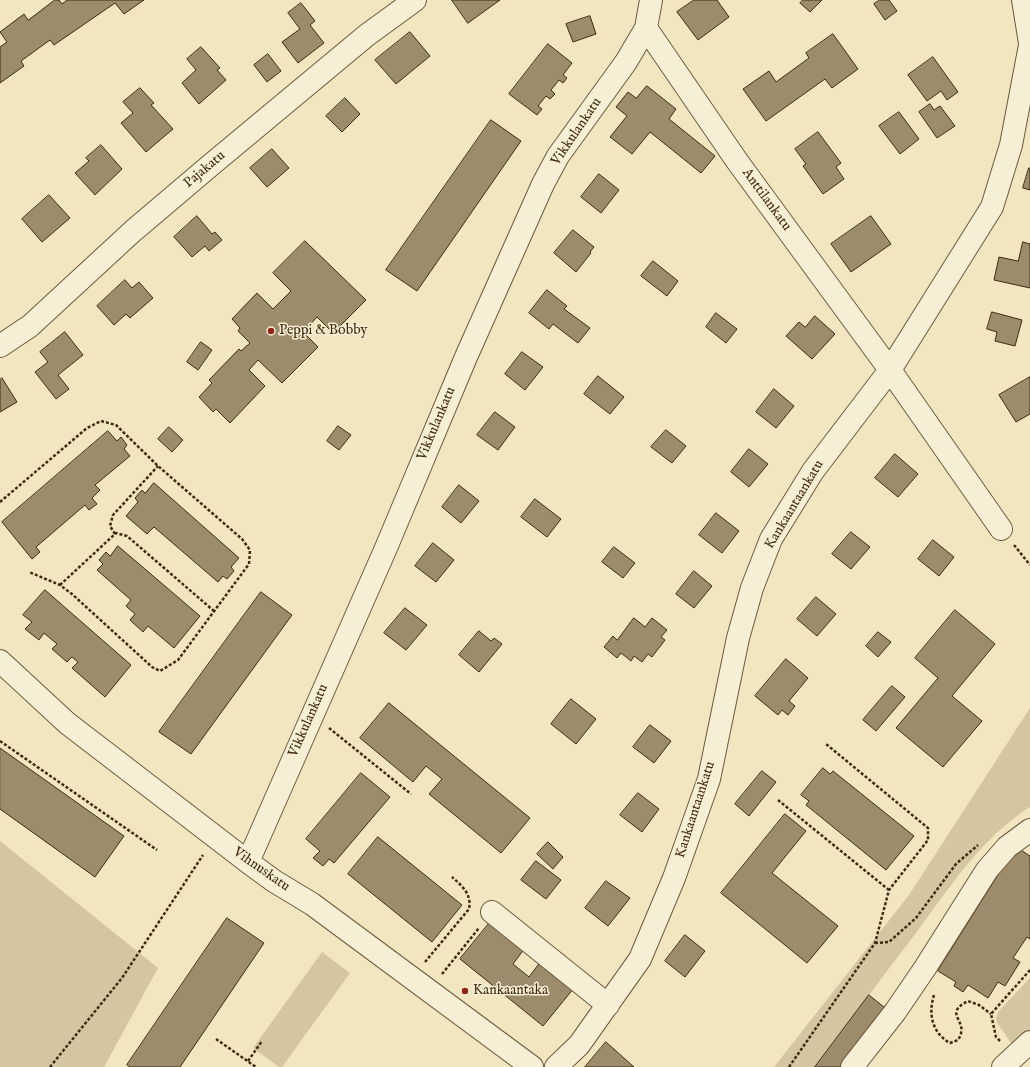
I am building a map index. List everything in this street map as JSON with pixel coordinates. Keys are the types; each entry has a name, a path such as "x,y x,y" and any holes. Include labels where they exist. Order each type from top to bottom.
{"street":[{"name":"Pajakatu","path":"0,346 30,326 133,231 206,169 367,35 415,0"},
{"name":"Vikkulankatu","path":"248,862 383,553 466,357 543,184 558,156 626,62 646,28 651,0"},
{"name":"Kankaantaankatu","path":"556,1067 579,1045 640,959 674,878 709,779 738,638 752,588 771,539 813,471 890,370 992,207 1011,145 1030,44 1023,0"},
{"name":"Anttilankatu","path":"646,28 737,161 890,370 1001,529"},
{"name":"Vihnuskatu","path":"0,661 67,723 183,811 210,834 274,881 308,902 532,1067"},
{"path":"852,1067 895,1012 925,968 987,870 1007,847 1030,830"},
{"path":"492,912 608,1005"},
{"path":"1007,1063 1030,1042"}],"path":[{"path":"0,502 87,428 101,422 116,425 158,466 242,539 250,550 249,564 178,660 160,671 152,667 60,585 30,572"},
{"path":"158,466 113,515 110,526 115,534 127,536 214,610"},
{"path":"60,585 115,534"},
{"path":"310,720 331,728 411,794"},
{"path":"0,741 157,850"},
{"path":"789,1067 875,943 889,890 928,840 928,828 826,744"},
{"path":"778,800 889,890"},
{"path":"50,1067 122,978 205,852 210,834"},
{"path":"875,943 889,942 916,918 956,864 983,840"},
{"path":"423,964 469,909 470,903 468,894 462,885 452,877"},
{"path":"440,976 492,912"},
{"path":"925,968 937,979 937,986 932,1001 931,1013 938,1034 950,1043 958,1040 962,1034 962,1029 955,1014 956,1009 959,1005 968,1001 979,1005 991,1014 996,1036 1007,1063"},
{"path":"991,1014 1030,970"},
{"path":"216,1039 256,1067"},
{"path":"248,1061 262,1041"}],"shaded area":[{"path":"1030,708 1030,807 997,833 967,864 815,1067 774,1067 909,895"},
{"path":"0,841 158,968 104,1067 0,1067"},
{"path":"322,952 350,973 282,1067 279,1067 253,1048"},
{"path":"1030,978 1030,1032 1020,1041 1011,1043 998,1024 996,1019 998,1012"}],"building":[{"path":"55,0 59,0 62,4 67,0 144,0 124,14 115,3 54,45 50,40 21,61 24,66 0,83 0,47 7,42 0,32 24,14 28,20"},
{"path":"452,0 500,0 468,23"},
{"path":"694,0 717,0 729,17 698,40 677,12"},
{"path":"803,0 822,0 810,12 800,3"},
{"path":"880,0 889,0 897,11 885,20 874,4"},
{"path":"301,3 315,21 310,25 324,43 298,63 282,42 300,29 288,13"},
{"path":"590,16 596,34 573,42 566,24"},
{"path":"410,32 430,56 396,84 375,60"},
{"path":"833,34 858,69 832,88 825,79 766,121 743,89 769,71 776,82 809,58 806,53"},
{"path":"548,44 572,63 563,75 567,78 563,83 559,80 551,90 555,94 550,99 546,96 538,106 542,109 537,115 509,94"},
{"path":"201,47 220,68 217,70 226,80 199,104 182,83 196,70 187,59"},
{"path":"268,54 281,71 267,82 254,65"},
{"path":"933,57 958,92 947,100 941,91 927,101 908,75"},
{"path":"647,86 676,109 669,119 715,156 701,173 650,132 632,154 610,137 627,116 616,107 628,92 636,98"},
{"path":"140,88 154,103 151,105 173,129 146,152 121,123 133,113 123,102"},
{"path":"345,98 360,114 342,132 326,116"},
{"path":"930,104 934,110 940,106 955,126 937,138 919,112"},
{"path":"899,112 919,139 900,154 879,126"},
{"path":"491,120 521,141 417,291 386,270"},
{"path":"818,132 841,163 836,167 844,179 823,194 803,166 806,164 795,149"},
{"path":"101,145 122,169 95,195 75,173 89,161 86,158"},
{"path":"272,149 289,168 267,187 250,168"},
{"path":"1030,168 1030,190 1023,188"},
{"path":"599,174 619,190 601,213 581,197"},
{"path":"49,195 70,218 42,242 22,219"},
{"path":"197,216 212,234 215,232 222,240 209,251 205,246 192,257 174,237"},
{"path":"871,216 891,244 851,272 831,244"},
{"path":"573,230 594,247 576,272 554,253"},
{"name":"Peppi & Bobby","path":"305,241 366,300 333,333 317,317 303,332 318,347 282,383 258,360 249,370 265,386 230,423 216,409 213,412 199,397 212,383 209,380 239,349 241,351 250,343 238,331 240,328 232,319 257,293 273,309 291,291 273,273"},
{"path":"1023,242 1030,244 1030,288 994,280 999,257 1018,261"},
{"path":"653,261 678,281 667,296 641,276"},
{"path":"125,280 132,288 139,282 153,298 130,318 126,314 114,325 97,306"},
{"path":"547,290 567,306 564,309 590,328 578,343 553,324 549,329 529,313"},
{"path":"992,312 1022,320 1015,346 995,341 997,332 987,329"},
{"path":"716,313 737,329 726,343 706,327"},
{"path":"815,316 835,334 812,359 786,336 799,322 805,327"},
{"path":"65,332 83,355 58,375 69,389 56,399 35,372 48,362 40,352"},
{"path":"201,342 212,350 198,370 187,362"},
{"path":"522,352 543,367 525,390 505,374"},
{"path":"598,376 624,397 610,414 584,394"},
{"path":"1030,377 1030,414 1016,422 999,395"},
{"path":"2,378 17,402 0,412 0,380"},
{"path":"774,389 794,406 776,428 756,412"},
{"path":"495,412 515,427 498,450 477,435"},
{"path":"338,426 351,435 339,450 327,441"},
{"path":"169,427 183,440 172,452 158,439"},
{"path":"666,430 686,446 672,463 651,447"},
{"path":"108,431 117,441 121,437 127,445 124,449 130,456 95,485 100,490 92,498 97,504 89,510 85,505 36,547 40,552 32,559 2,522"},
{"path":"749,449 768,464 749,487 731,472"},
{"path":"895,454 918,474 898,497 875,478"},
{"path":"154,483 239,558 231,567 234,571 227,579 223,576 218,582 154,527 147,534 126,516 138,502 135,498 142,490 145,493"},
{"path":"459,485 479,501 461,523 442,507"},
{"path":"535,499 561,519 547,537 521,517"},
{"path":"716,513 739,531 722,553 699,535"},
{"path":"851,532 870,547 851,569 832,554"},
{"path":"933,540 954,557 939,576 918,559"},
{"path":"433,543 454,560 436,582 415,566"},
{"path":"118,546 200,616 174,648 148,626 143,632 130,620 135,614 126,606 131,600 97,570 103,564 99,560 106,552 110,556"},
{"path":"614,547 635,563 623,578 602,562"},
{"path":"694,571 712,586 694,608 676,594"},
{"path":"45,590 131,665 105,697 72,668 78,662 72,657 67,662 52,649 57,644 44,633 39,640 25,629 32,622 23,615"},
{"path":"261,592 292,615 191,754 159,732"},
{"path":"816,597 836,614 817,636 797,619"},
{"path":"405,608 427,625 406,650 384,633"},
{"path":"955,610 995,644 952,696 982,721 943,767 896,728 938,678 915,658"},
{"path":"634,618 645,627 652,618 667,630 661,637 665,640 652,657 648,654 642,662 634,656 631,661 621,653 617,658 604,647 613,636 617,640"},
{"path":"479,631 491,641 494,638 502,644 479,672 459,655"},
{"path":"878,632 891,642 878,657 866,646"},
{"path":"786,659 808,678 789,701 795,706 788,715 782,710 778,715 755,696"},
{"path":"892,686 905,697 876,731 863,720"},
{"path":"571,699 596,719 576,744 551,724"},
{"path":"389,703 530,818 501,853 429,794 442,779 426,766 413,782 360,738"},
{"path":"650,725 671,741 654,763 633,747"},
{"path":"0,748 124,836 95,877 0,809"},
{"path":"823,768 830,774 833,771 914,836 886,870 806,805 809,801 801,795"},
{"path":"762,771 776,782 749,816 735,804"},
{"path":"361,773 390,797 334,863 329,859 323,866 313,858 320,851 306,839"},
{"path":"638,793 659,809 642,832 620,815"},
{"path":"785,814 806,831 772,873 838,926 807,963 721,893"},
{"path":"378,837 462,905 432,942 348,874"},
{"path":"548,842 563,857 553,869 537,854"},
{"path":"1016,847 1030,856 1030,939 1027,937 1013,958 1020,962 1005,986 998,982 988,998 968,985 963,992 954,986 956,982 938,971"},
{"path":"536,861 561,880 546,899 521,880"},
{"path":"606,881 630,898 608,926 585,908"},
{"path":"227,918 264,943 180,1067 130,1067 127,1065"},
{"path":"491,921 525,948 513,964 529,977 541,961 574,988 543,1026 460,959"},
{"path":"685,935 705,951 685,977 665,961"},
{"path":"869,995 885,1008 841,1067 815,1067"},
{"path":"606,1042 634,1067 585,1067"}],"place":[{"name":"Peppi & Bobby","path":"271,331"},
{"name":"Kankaantaka","path":"465,991"}]}
